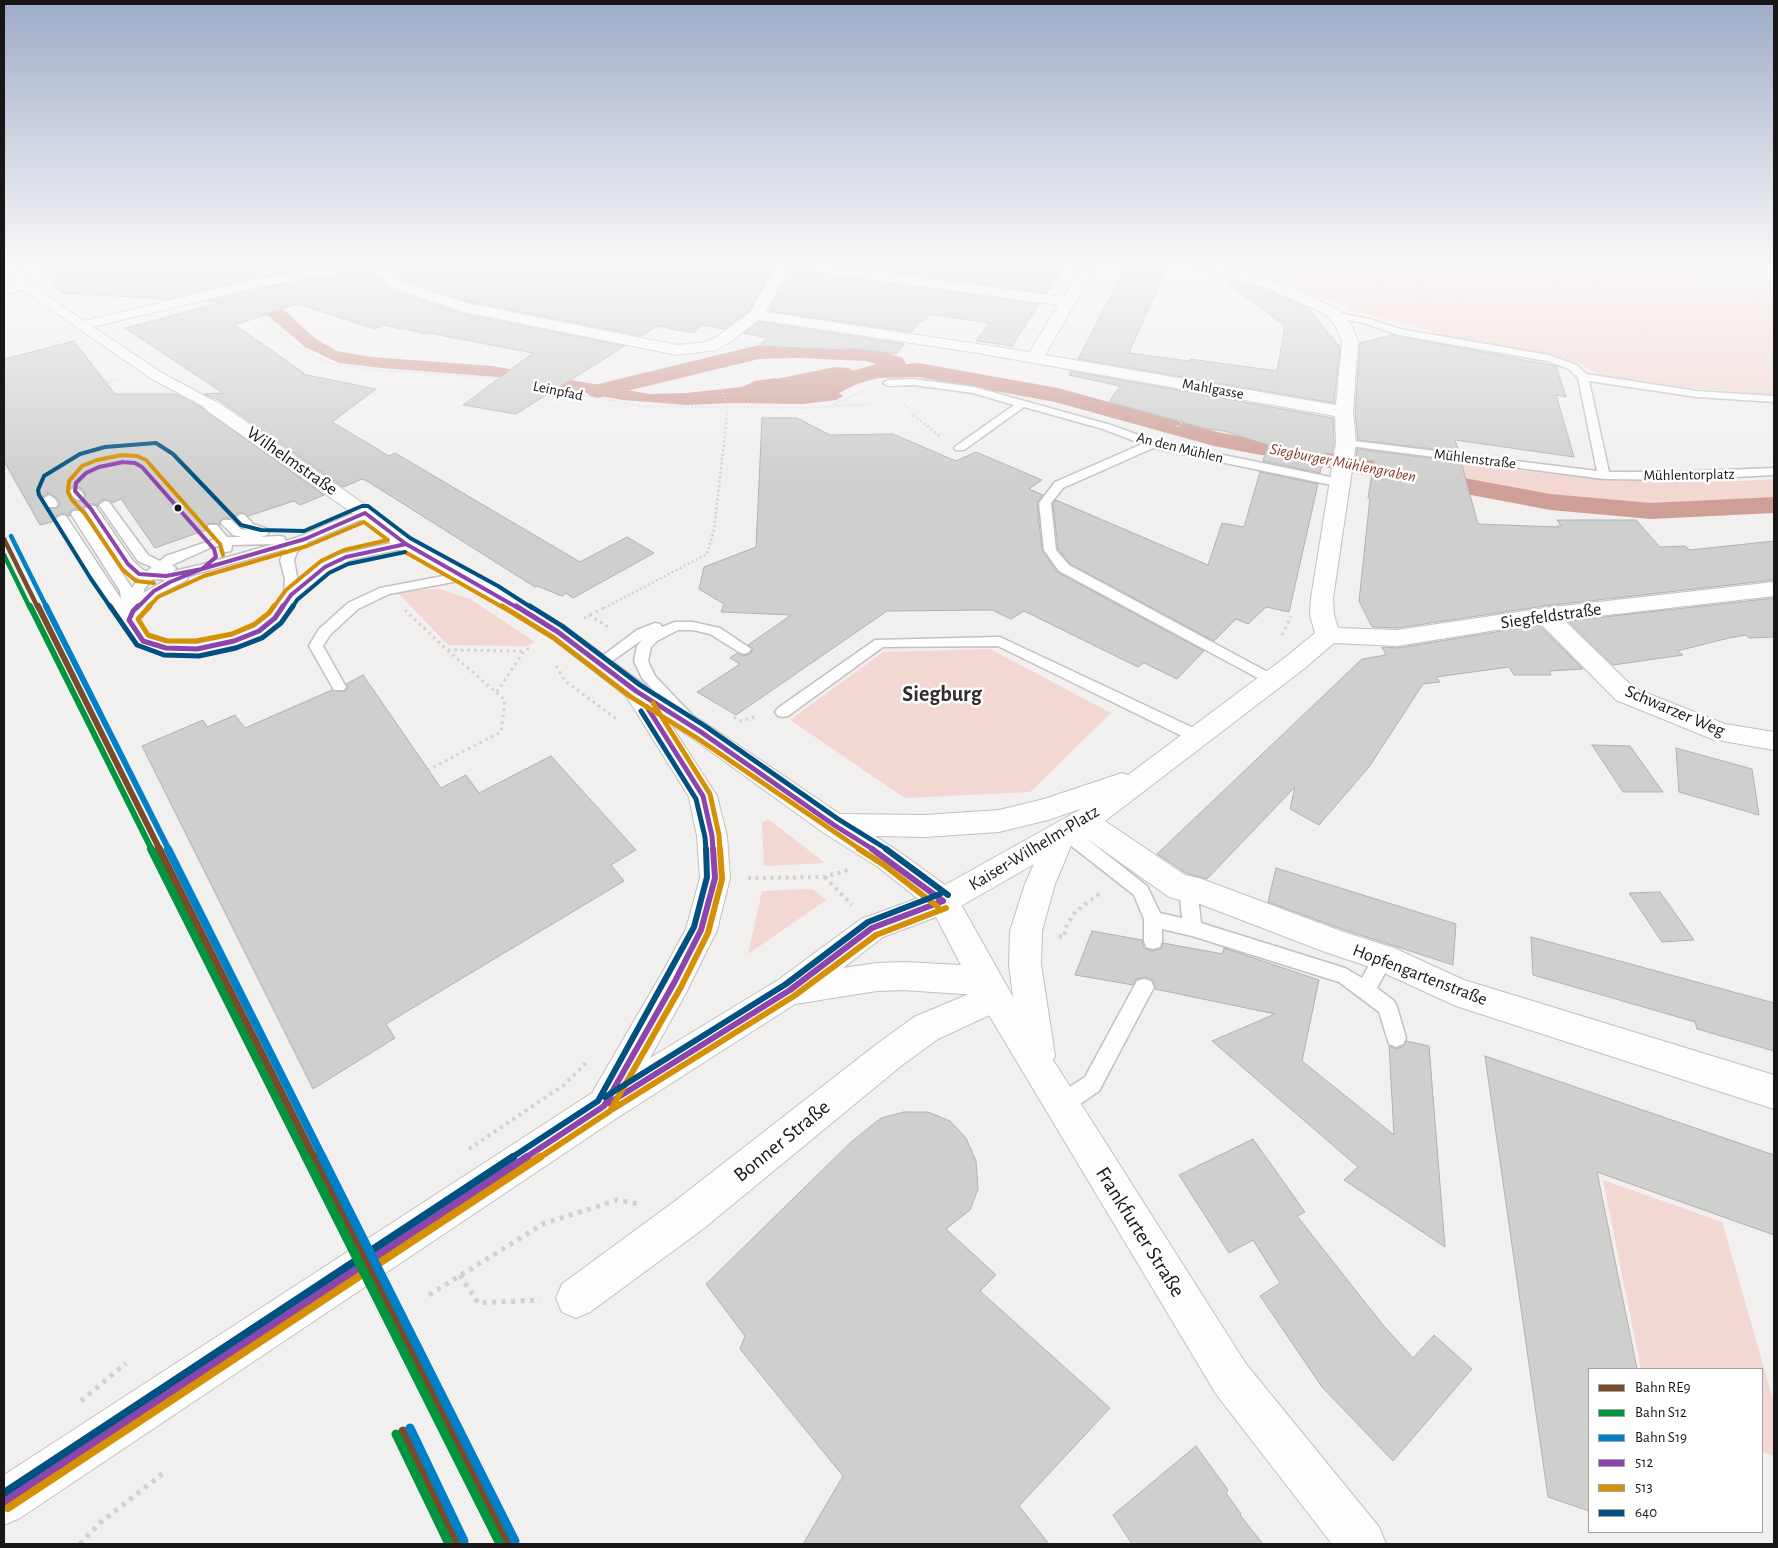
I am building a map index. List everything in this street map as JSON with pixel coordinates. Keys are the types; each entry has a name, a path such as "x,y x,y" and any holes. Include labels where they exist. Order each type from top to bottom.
{"street":[{"path":"101,337 148,370 212,406"},
{"path":"614,337 677,350 710,346 726,337"},
{"name":"Mahlgasse","path":"898,337 1035,358 1344,412"},
{"path":"1035,358 1047,337"},
{"path":"1328,634 1322,615 1322,598 1345,449 1344,412 1350,341 1348,337"},
{"name":"Wilhelmstraße","path":"212,406 406,544 558,632 636,691 701,732 834,825 888,859 943,901"},
{"name":"Siegfeldstraße","path":"1328,634 1397,638 1544,615 1774,589"},
{"name":"Schwarzer Weg","path":"1544,615 1625,694 1721,733 1774,741"},
{"name":"Kaiser-Wilhelm-Platz","path":"943,901 1070,830 1272,680 1328,634"},
{"path":"604,1106 674,983 701,930 715,878 712,836 703,796 636,691"},
{"name":"Kaiser-Wilhelm-Platz","path":"834,825 926,826 999,820 1048,809 1147,774"},
{"path":"1039,1065 1025,964 1026,931 1040,884 1070,830"},
{"name":"Hopfengartenstraße","path":"1070,830 1180,888 1188,887 1336,943 1383,958 1456,992 1774,1092"},
{"path":"4,1502 604,1106 790,990 872,928 943,901"},
{"name":"Frankfurter Straße","path":"943,901 991,989 1231,1379 1362,1544"},
{"path":"790,990 877,977 904,976 991,989"},
{"name":"Bonner Straße","path":"576,1298 689,1215 889,1055 926,1028 991,989"}],"lane":[{"path":"1428,337 1549,358 1573,367 1583,377 1604,475"},
{"path":"1583,377 1697,394 1774,399"},
{"path":"888,383 913,382"},
{"name":"An den Mühlen","path":"913,382 974,390 1107,427 1152,444 1340,483"},
{"path":"960,448 1022,404"},
{"path":"1152,444 1059,485 1045,503 1050,550 1064,568 1272,680"},
{"name":"Mühlenstraße","path":"1345,449 1604,475"},
{"name":"Mühlentorplatz","path":"1604,475 1676,476 1774,472"},
{"path":"105,505 143,558 154,570 166,576 202,569 305,539 365,513"},
{"path":"91,509 128,564 139,574 154,570"},
{"path":"77,514 127,592 129,620"},
{"path":"62,518 97,575 143,642 166,648 197,649 234,641 259,631 275,618 291,595 325,567 346,558 406,544"},
{"path":"241,518 249,526 266,533 305,539"},
{"path":"227,523 237,532 260,537 305,539"},
{"path":"129,620 133,611 154,592 170,582 202,569 221,558 226,550 226,544 213,528"},
{"path":"198,533 214,549 216,557 202,569"},
{"path":"129,620 132,603 139,587 154,570 171,559 210,544 305,539"},
{"path":"291,595 292,579 287,560 291,550 305,539"},
{"path":"339,687 316,646 324,632 353,606 385,591 464,576"},
{"path":"600,663 642,633 675,620 700,619 721,626 747,646 715,631 693,626 675,626 652,638 644,646 640,661 649,678 701,732"},
{"path":"783,712 880,643 1000,640 1196,736"},
{"path":"1070,830 1141,890 1153,919 1153,942"},
{"path":"1188,887 1192,928"},
{"path":"1153,919 1192,928 1345,976 1387,1007 1396,1038"},
{"path":"1366,992 1383,958"},
{"path":"1062,1104 1092,1084 1144,987"}],"path":[{"name":"Leinpfad","path":"285,337 296,346 337,365 376,370 494,378 641,406 728,408"},
{"path":"1687,337 1774,345"},
{"path":"1756,337 1774,341"},
{"path":"4,411 148,370"},
{"path":"498,692 524,651 707,554 714,530 728,408 721,388 707,370"},
{"path":"827,407 868,388 888,383 915,417 939,436 960,448"},
{"path":"728,408 827,407 868,404 896,394"},
{"path":"15,408 24,420 42,427"},
{"path":"1177,415 1182,422"},
{"path":"4,425 24,420"},
{"path":"385,591 447,650 505,700 501,732 428,770"},
{"path":"447,650 524,651"},
{"path":"555,664 565,681 620,721"},
{"path":"715,878 825,877 888,859"},
{"path":"466,1150 564,1086 590,1058"},
{"path":"429,1295 543,1224 617,1200 689,1215"},
{"path":"460,1275 478,1303 576,1298"},
{"path":"80,1544 100,1523 166,1471"}],"shaded area":[{"path":"294,337 314,337 337,351 371,357 493,366 649,394 686,393 742,387 755,381 776,379 835,367 849,368 859,374 869,370 875,375 839,393 843,396 836,400 803,404 732,403 687,405 623,400 497,377 339,363 305,347"},
{"path":"1450,337 1774,337 1774,395 1669,386 1599,375 1579,363 1562,358"},
{"path":"1398,457 1621,481 1744,481 1774,479 1774,501 1647,509 1443,479"},
{"path":"440,589 470,599 535,642 527,646 448,645 398,593"},
{"path":"990,649 1111,713 1030,792 905,798 790,720 883,652"},
{"path":"768,819 825,863 764,866 762,823"},
{"path":"813,889 826,900 748,954 762,891"},
{"path":"1603,1180 1722,1222 1774,1403 1774,1456 1763,1452 1763,1368 1641,1368"}],"building":[{"path":"139,337 253,337 304,373 302,374 376,389 332,422 389,456 395,453 580,562 627,537 654,553 573,598 566,593 562,596 537,586 535,587 367,481 362,479 343,487 219,400 204,394 223,393"},
{"path":"451,337 581,337 625,346 516,414 463,405 533,353"},
{"path":"764,337 860,337 904,344 896,354 859,349 759,346 767,338"},
{"path":"979,337 1018,337 1012,346 976,341"},
{"path":"1089,337 1136,337 1129,353 1277,371 1283,337 1332,337 1340,347 1334,403 1078,359"},
{"path":"1383,337 1404,337 1556,366 1566,397 1556,395 1574,457 1455,440 1459,452 1358,440 1355,412 1360,343"},
{"path":"74,341 115,394 176,394 202,408 324,495 300,505 294,501 248,516 240,512 234,516 235,520 223,518 219,522 221,525 209,523 205,527 206,530 155,548 121,499 112,503 104,499 98,503 98,507 95,504 87,504 83,508 84,511 73,509 69,513 70,516 61,513 55,517 55,521 40,525 4,461 4,359","holes":["74,485 82,489 86,495 82,501 77,502 67,492","48,493 57,498 60,503 58,508 48,509 44,505 41,499"]},
{"path":"1071,371 1333,418 1334,443 1332,454 1325,453 1320,473 1263,461 1268,445 1224,431 1208,429 1109,402 1120,386 1069,375"},
{"path":"762,418 797,418 830,435 893,434 956,461 976,452 1042,480 1029,489 1043,495 1037,503 1042,550 1057,572 1204,651 1177,679 1144,663 1138,667 1024,611 1011,619 992,610 887,611 736,715 697,692 740,664 730,658 737,653 743,656 750,654 753,649 748,645 791,615 721,612 724,604 699,589 704,567 756,547"},
{"path":"1357,449 1461,462 1478,524 1558,527 1561,526 1557,520 1636,520 1660,547 1685,546 1690,550 1774,541 1774,580 1545,606 1397,628 1372,627 1359,601 1370,498 1368,498 1374,461 1356,458"},
{"path":"1260,472 1318,484 1289,612 1266,607 1248,624 1236,619 1214,641 1070,564 1058,549 1053,504 1056,500 1208,565 1222,523 1244,527"},
{"path":"1774,598 1774,637 1749,638 1746,635 1677,651 1683,655 1613,665 1568,621"},
{"path":"1539,625 1583,669 1549,671 1551,675 1514,675 1509,667 1436,677 1440,682 1423,684 1369,767 1319,825 1290,809 1295,787 1207,879 1186,873 1157,854 1362,659 1386,655 1382,647 1397,648"},
{"path":"363,675 441,788 466,775 479,793 551,756 636,850 611,865 624,881 386,1024 395,1038 313,1089 142,746 203,720 207,727 235,715 245,728 332,690 344,692 348,688 346,684"},
{"path":"1592,745 1630,746 1663,792 1623,792"},
{"path":"1676,748 1752,769 1759,815 1679,792"},
{"path":"1276,868 1456,924 1453,965 1339,928 1268,902"},
{"path":"1660,892 1694,940 1662,942 1629,893"},
{"path":"1092,931 1142,940 1144,948 1152,951 1161,949 1163,943 1223,954 1224,948 1319,980 1302,1061 1394,1135 1389,1046 1397,1049 1404,1046 1406,1041 1429,1046 1445,1247 1344,1180 1358,1167 1212,1041 1275,1014 1155,989 1153,980 1145,977 1136,979 1133,985 1075,975"},
{"path":"1531,937 1774,1003 1774,1051 1697,1029 1695,1022 1533,975"},
{"path":"1485,1056 1774,1155 1774,1235 1597,1172 1637,1368 1588,1368 1588,1511 1548,1497"},
{"path":"904,1112 928,1112 950,1121 966,1138 976,1161 978,1189 970,1210 946,1229 996,1275 980,1291 1110,1408 1019,1506 1049,1544 803,1544 843,1476 740,1349 745,1336 706,1284 851,1142 881,1118"},
{"path":"1253,1139 1305,1212 1297,1216 1383,1325 1413,1358 1434,1335 1472,1369 1393,1461 1322,1387 1260,1296 1280,1283 1253,1240 1229,1253 1179,1175"},
{"path":"1196,1446 1228,1490 1226,1493 1240,1515 1263,1544 1132,1544 1113,1515"}],"waterway":[{"name":"Siegburger Mühlengraben","path":"598,391 759,352 798,351 867,354 895,363"},
{"name":"Siegburger Mühlengraben","path":"824,386 877,371 918,370 1058,395 1214,439 1550,502 1651,511 1774,505"}],"rail line":[{"name":"S19","path":"11,536 515,1541"},
{"name":"RE9","path":"4,539 508,1544"},
{"name":"S12","path":"4,555 500,1544"},
{"name":"S19","path":"410,1428 464,1541"},
{"name":"RE9","path":"403,1431 457,1544"},
{"name":"S12","path":"396,1434 449,1544"}],"transit line":[{"name":"640","path":"405,552 348,564 329,573 297,600 281,623 262,638 236,648 199,656 164,655 137,645 91,579 39,495 38,490 44,476 80,454 105,447 156,443 173,454 241,525 261,530 304,531 362,506 368,506 410,538 498,586 562,626 640,685 705,726 838,819 892,853 948,895"},
{"name":"513","path":"154,583 136,581 123,570 85,514 72,500 68,492 69,481 82,466 97,460 122,455 137,456 146,460 220,544 223,555"},
{"name":"512","path":"123,462 135,463 142,467 214,549 216,557 202,569 166,576 139,574 128,564 91,509 75,491 76,483 86,473 99,467 123,462"},
{"name":"512","path":"202,569 305,539 365,513 406,544"},
{"name":"513","path":"364,522 388,540 344,550 321,561 286,590 269,613 255,624 232,634 196,641 167,641 148,635 138,619 158,597 173,589 204,576 307,546 364,522"},
{"name":"512","path":"202,569 170,582 154,591 133,611 129,620 143,641 166,648 197,649 234,641 259,631 275,618 291,595 325,567 346,557 406,544"},
{"name":"512","path":"406,544 494,593 558,632 636,691 701,732 834,825 888,859 943,901"},
{"name":"513","path":"405,552 490,599 554,638 631,697 697,738 830,831 884,865 938,907"},
{"name":"513","path":"8,1508 610,1111 681,987 708,933 722,879 719,835 710,794 653,703"},
{"name":"512","path":"4,1502 604,1106 674,983 701,930 715,878 712,836 703,796 647,707"},
{"name":"640","path":"4,1493 598,1101 694,927 707,877 705,837 696,799 641,711"},
{"name":"640","path":"605,1097 786,984 868,922 940,894"},
{"name":"512","path":"609,1103 790,990 872,928 943,901"},
{"name":"513","path":"613,1109 794,996 876,935 946,908"}],"district":[{"name":"Siegburg","path":"942,694"}]}
